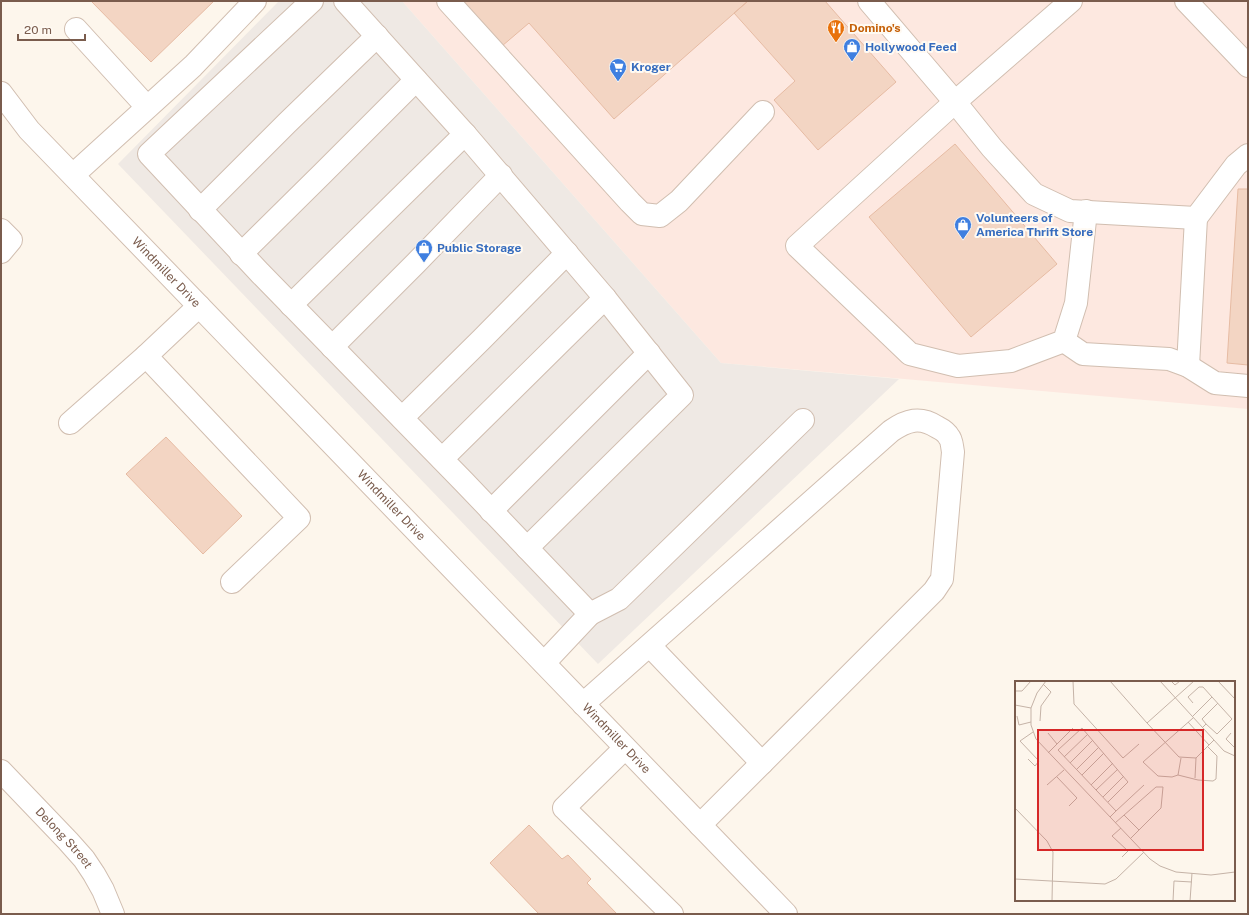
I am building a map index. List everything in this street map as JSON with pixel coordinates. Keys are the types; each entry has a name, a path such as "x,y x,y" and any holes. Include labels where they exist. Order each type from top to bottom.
{"street":[{"path":"72,175 193,66 255,1"},
{"path":"312,1 149,154 241,254 442,459 590,614"},
{"path":"345,1 465,134 567,253 605,298 682,395 527,548"},
{"path":"448,1 642,214 660,216 679,201 764,112"},
{"path":"869,1 990,145 1034,194 1070,211 1196,218"},
{"path":"1064,341 1011,361 958,366 910,354 797,246 955,102 1070,1"},
{"path":"1186,1 1248,66"},
{"path":"76,29 147,107"},
{"path":"200,210 377,36"},
{"path":"241,254 416,80"},
{"name":"Windmiller Drive","path":"1,92 29,130 786,914"},
{"path":"291,305 465,134"},
{"path":"1188,366 1196,218 1236,165 1248,155"},
{"path":"332,347 501,176"},
{"path":"1064,341 1076,303 1086,211"},
{"path":"1,230 11,240 1,252"},
{"path":"402,418 567,253"},
{"path":"442,459 605,298"},
{"path":"70,422 146,356 199,306"},
{"path":"1064,341 1083,354 1169,359 1188,366 1215,383 1248,386"},
{"path":"491,510 649,353"},
{"path":"146,356 299,518 232,582"},
{"path":"544,663 590,614 618,599 803,420"},
{"path":"584,704 891,431 903,423 914,420 929,422 941,429 950,437 953,452 942,579 934,591 700,825"},
{"path":"650,646 762,763"},
{"path":"625,748 564,808 672,914"},
{"name":"Delong Street","path":"1,771 84,859 103,890 113,914"}],"shaded area":[{"name":"Public Storage","path":"279,1 402,1 721,363 899,379 598,664 118,164"},
{"path":"402,1 1248,1 1248,409 721,363"}],"building":[{"path":"91,1 214,1 151,62"},
{"name":"Kroger","path":"462,1 748,1 614,119 529,23 502,46"},
{"path":"748,1 825,1 896,82 818,150 774,100 795,81 734,13"},
{"name":"Volunteers of America Thrift Store","path":"955,144 1057,264 971,337 869,217"},
{"path":"1238,189 1248,189 1248,365 1227,363"},
{"path":"166,437 242,516 203,554 126,474"},
{"path":"529,825 562,859 568,855 591,879 587,883 617,914 539,914 490,863"}],"place":[{"name":"Domino's","path":"836,43"},
{"name":"Hollywood Feed","path":"852,62"},
{"name":"Kroger","path":"618,82"},
{"name":"Volunteers of America Thrift Store","path":"963,240"},
{"name":"Public Storage","path":"424,263"}]}
